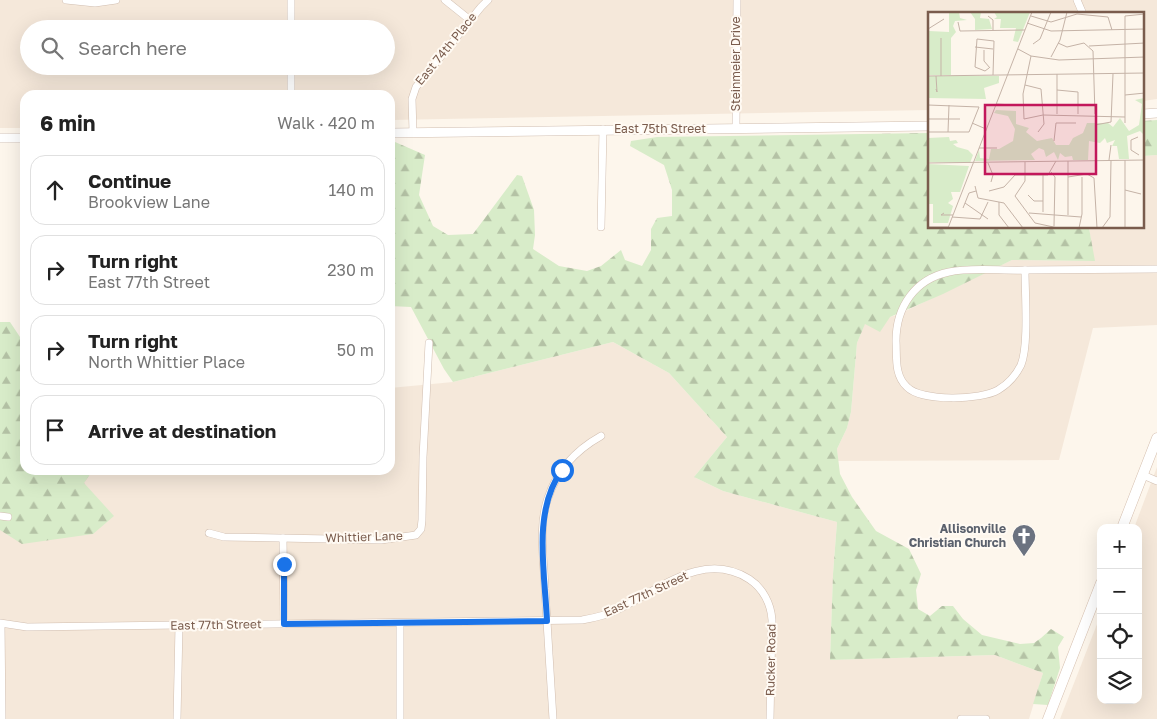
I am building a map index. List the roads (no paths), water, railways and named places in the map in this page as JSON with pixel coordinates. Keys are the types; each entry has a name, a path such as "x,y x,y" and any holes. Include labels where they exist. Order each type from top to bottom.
{"main road":[{"path":"1124,524 1157,438"},
{"path":"1048,719 1097,594"}],"street":[{"path":"66,0 95,3 116,0"},
{"path":"291,0 291,20"},
{"path":"445,0 470,20"},
{"name":"East 74th Place","path":"413,133 412,99 416,87 488,0"},
{"name":"Steinmeier Drive","path":"736,129 737,0"},
{"path":"1077,0 1082,12"},
{"path":"291,75 291,90"},
{"path":"1144,114 1157,113"},
{"name":"East 75th Street","path":"395,133 928,126"},
{"path":"601,227 603,129"},
{"path":"0,138 20,138"},
{"path":"1025,270 1024,354 1018,370 1008,383 996,391 978,396 930,397 918,395 906,387 900,378 897,367 897,327 904,305 918,287 930,278 950,272 1025,270 1157,269"},
{"name":"Whittier Lane","path":"209,533 220,537 381,540 416,535 421,530 429,343"},
{"path":"553,719 543,525 546,503 554,482 566,464 586,444 601,436"},
{"path":"1143,475 1157,481"},
{"path":"283,538 284,624"},
{"name":"East 77th Street","path":"0,624 27,628 582,620 621,608 677,577 712,569 734,571 750,580 763,593 768,602"},
{"name":"Rucker Road","path":"768,602 772,620 770,719"},
{"path":"400,623 400,719"},
{"path":"0,624 2,719"},
{"path":"178,719 179,626"},
{"path":"961,719 986,719"}],"place":[{"name":"Allisonville Christian Church","path":"1024,557"}]}
